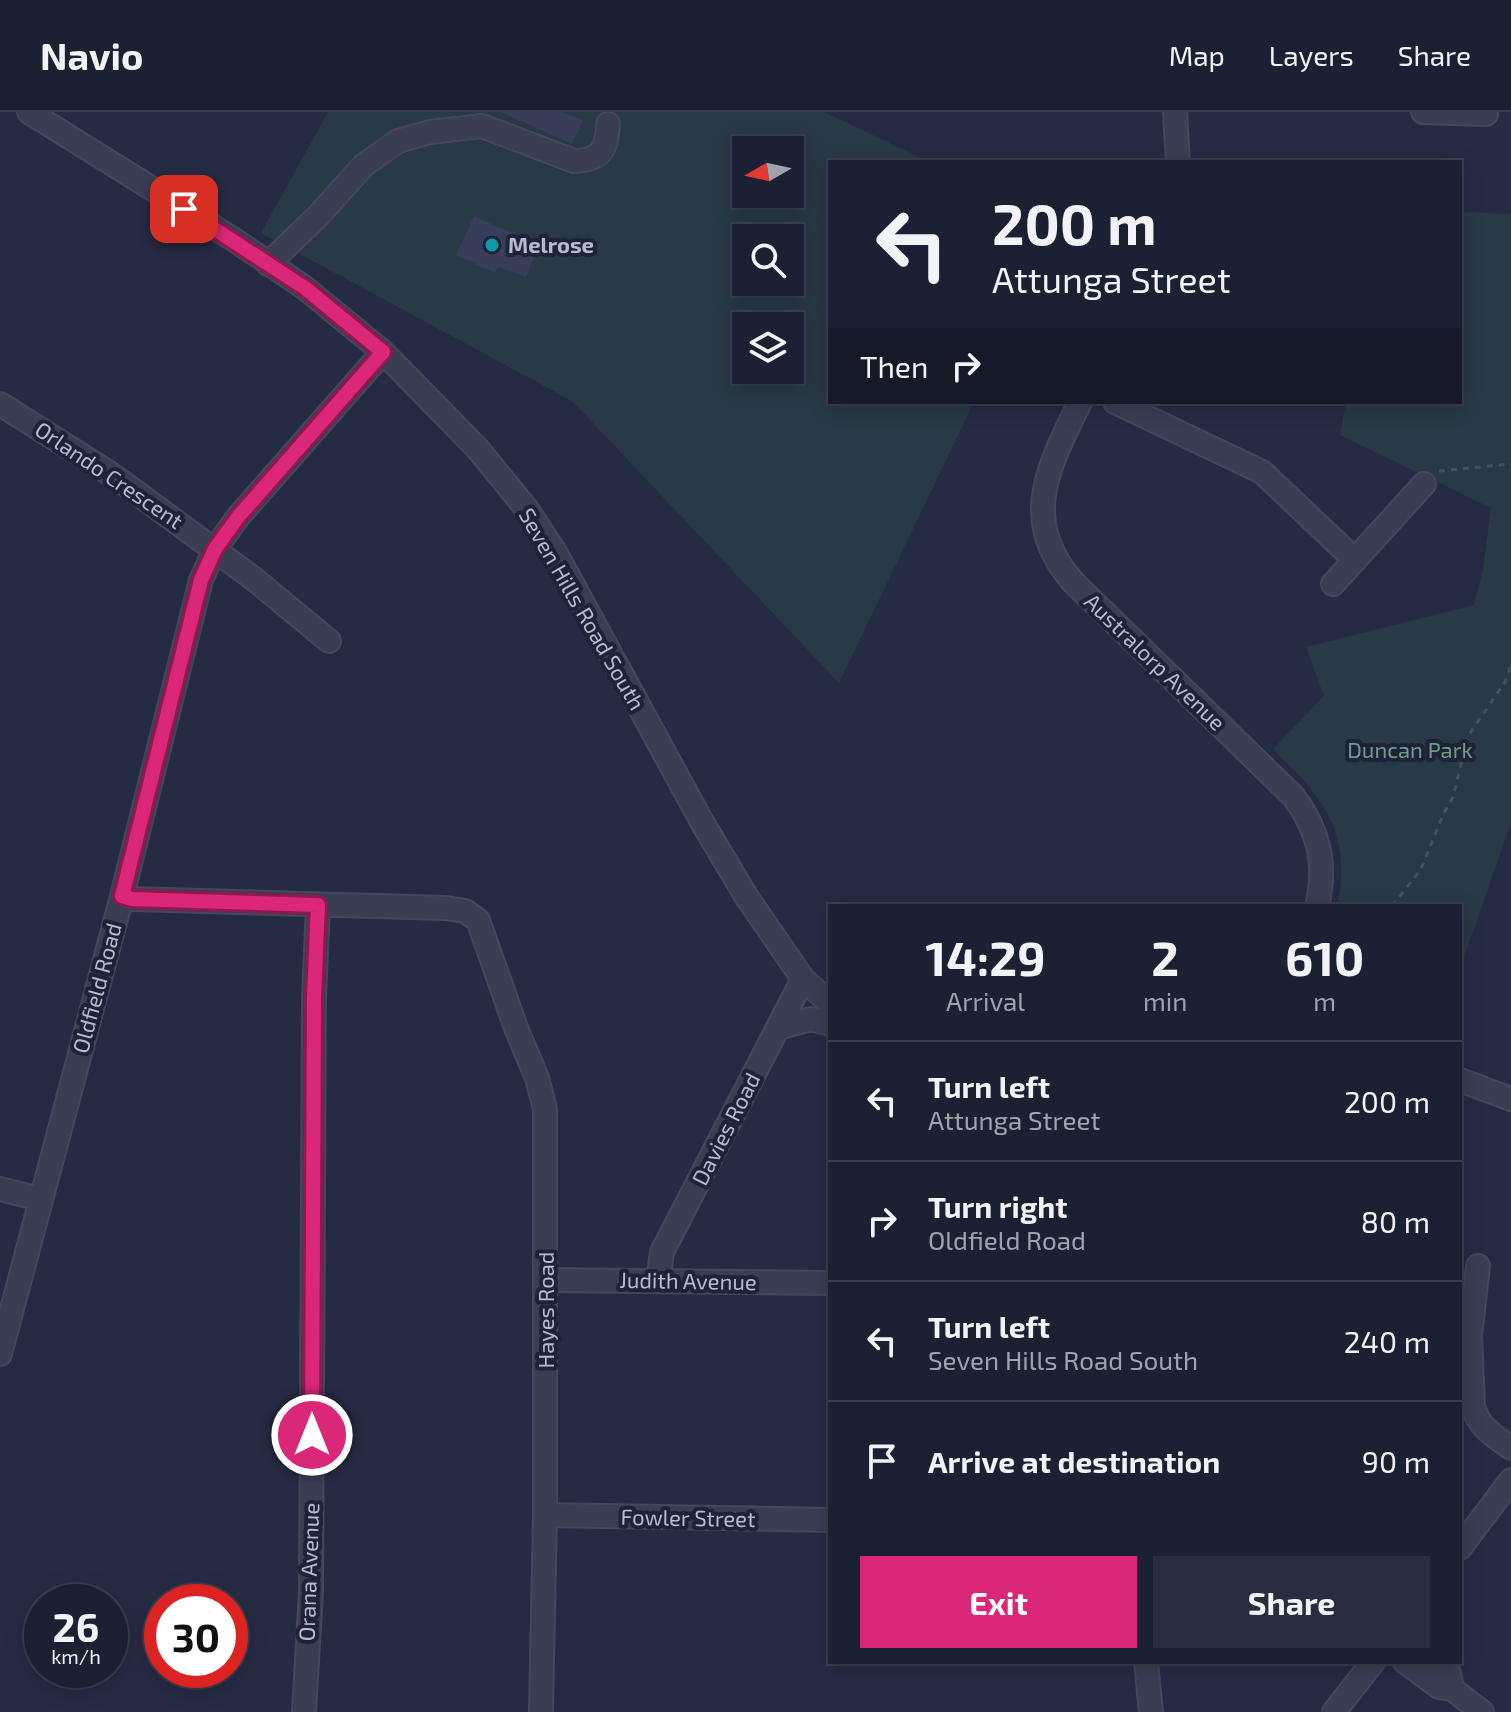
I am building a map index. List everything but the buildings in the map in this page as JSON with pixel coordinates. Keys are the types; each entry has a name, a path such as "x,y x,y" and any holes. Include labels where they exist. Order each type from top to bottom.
{"street":[{"name":"Seven Hills Road South","path":"29,112 323,302 383,352 477,448 526,508 555,552 702,822 752,907 803,979 828,1001"},
{"path":"1175,112 1178,160"},
{"path":"1423,112 1486,114"},
{"path":"268,264 317,217 364,165 398,141 430,132 482,126 574,161 588,160 598,155 607,143 608,124"},
{"name":"Oldfield Road","path":"0,1354 122,896 201,580 215,549 238,517 383,352"},
{"name":"Orlando Crescent","path":"0,404 111,474 215,549 329,641"},
{"name":"Australorp Avenue","path":"1079,404 1047,476 1043,494 1045,524 1052,550 1074,583 1294,797 1308,816 1318,839 1323,869 1317,904"},
{"path":"1119,404 1262,472 1355,560"},
{"path":"1333,584 1424,484"},
{"path":"122,896 132,899 318,905"},
{"name":"Hayes Road","path":"318,905 446,908 468,912 478,920 543,1094 546,1280 541,1712"},
{"name":"Orana Avenue","path":"304,1712 311,1592 314,998 318,905"},
{"name":"Davies Road","path":"658,1281 662,1252 803,979"},
{"path":"778,1028 811,1019 828,1023"},
{"path":"1462,1081 1511,1099"},
{"path":"0,1189 40,1199"},
{"path":"1478,1266 1471,1322 1473,1406 1483,1427 1511,1448"},
{"name":"Judith Avenue","path":"546,1280 828,1283"},
{"path":"1462,1545 1511,1480"},
{"name":"Fowler Street","path":"545,1515 828,1520"},
{"path":"1146,1664 1151,1712"},
{"path":"1348,1664 1351,1690"},
{"path":"1334,1712 1371,1664"},
{"path":"1408,1664 1439,1687 1452,1689 1482,1712"},
{"path":"1437,1664 1449,1673 1452,1689"}],"path":[{"path":"1424,484 1425,476 1435,472 1511,464"},
{"path":"1394,904 1421,869 1453,797 1468,736 1505,682 1511,665"}],"green space":[{"path":"328,112 824,112 926,160 828,160 828,404 973,404 839,683 572,401 261,233"},
{"name":"Duncan Park","path":"1462,212 1511,214 1511,823 1462,963 1462,904 1337,904 1341,857 1330,818 1306,784 1273,749 1324,696 1306,647 1474,605 1483,569 1491,508 1340,435 1346,404 1462,404"}],"place":[{"name":"Melrose","path":"492,245"}],"route":[{"path":"184,209 305,288 383,352 238,517 215,549 201,580 122,896 132,899 318,905 314,998 312,1435"}]}
